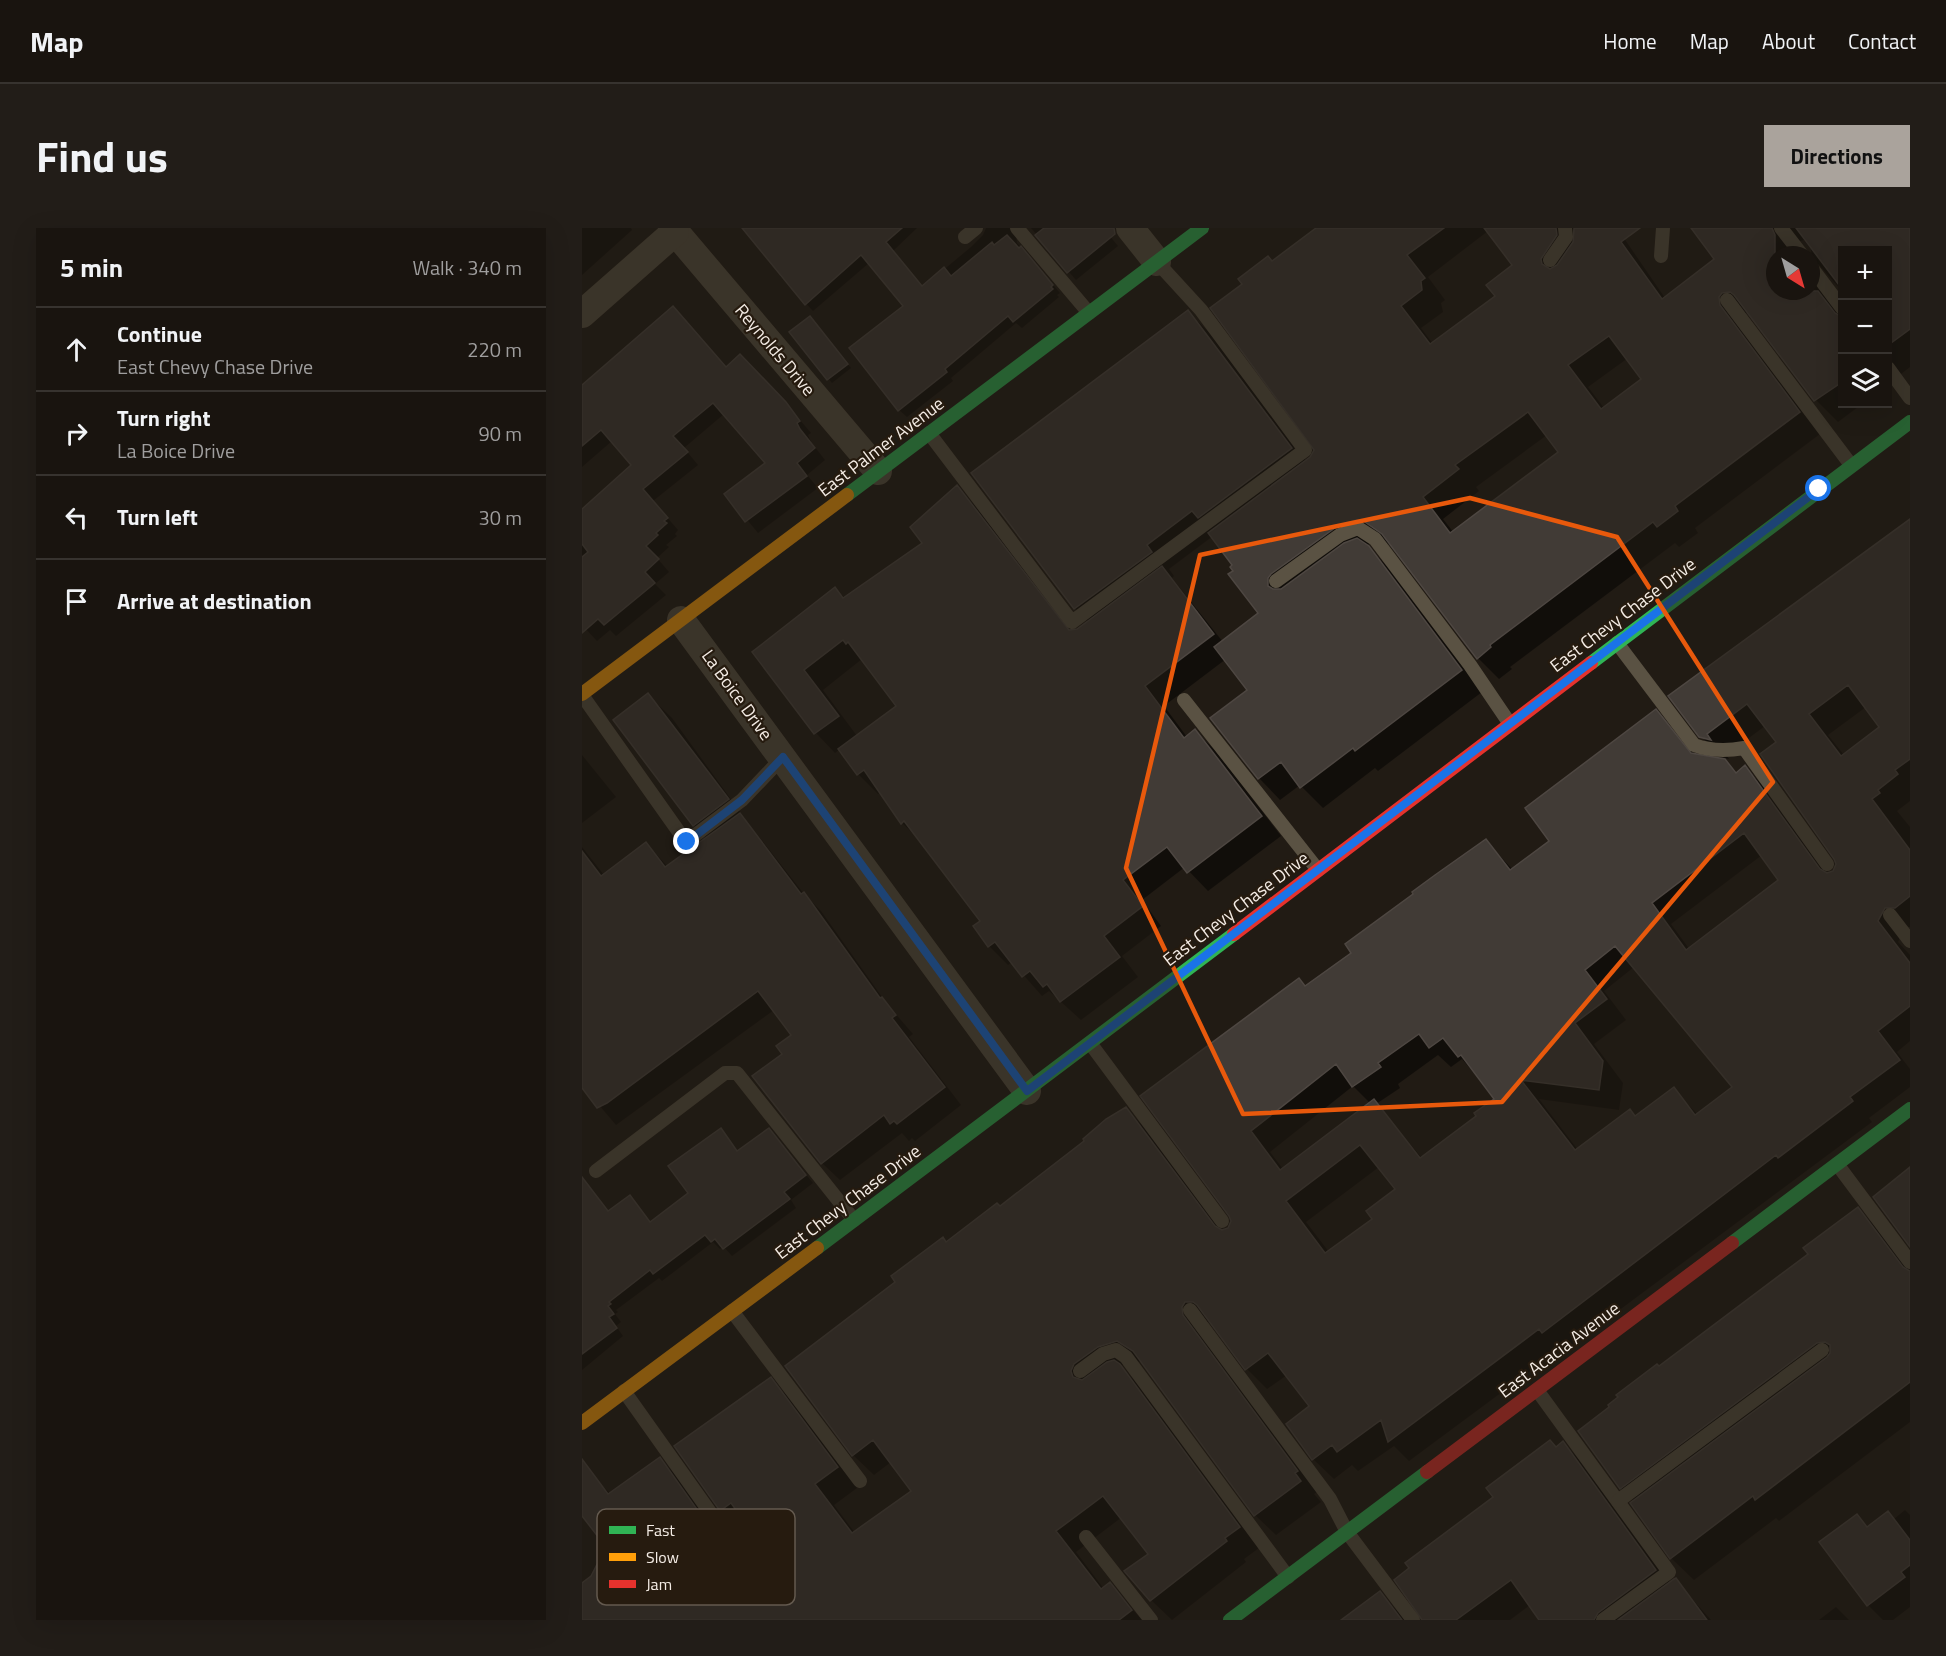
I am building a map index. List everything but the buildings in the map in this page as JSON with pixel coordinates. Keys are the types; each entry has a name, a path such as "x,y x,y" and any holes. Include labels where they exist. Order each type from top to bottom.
{"main road":[{"name":"East Palmer Avenue","path":"582,694 1202,228"},
{"name":"East Chevy Chase Drive","path":"582,1423 1027,1091 1910,422"},
{"name":"East Acacia Avenue","path":"1230,1620 1910,1109"}],"street":[{"path":"1130,228 1156,262"},
{"path":"582,314 674,230"},
{"name":"Reynolds Drive","path":"674,230 878,471"},
{"name":"La Boice Drive","path":"681,620 1027,1091"}],"lane":[{"path":"1017,228 1089,313"},
{"path":"1550,260 1566,237 1565,228"},
{"path":"1661,256 1663,228"},
{"path":"1781,228 1795,246"},
{"path":"929,433 1072,622 1305,450 1201,310 1156,262"},
{"path":"1820,279 1838,303"},
{"path":"1727,300 1851,465"},
{"path":"1892,375 1910,398"},
{"path":"1276,581 1340,535 1358,528 1375,539 1470,665 1510,724"},
{"path":"1617,643 1694,745 1704,749 1730,751 1744,747 1827,864"},
{"path":"582,694 687,842 742,800 783,757"},
{"path":"1184,700 1318,870"},
{"path":"1890,915 1910,941"},
{"path":"1090,1043 1222,1221"},
{"path":"596,1170 725,1073 737,1073 854,1220"},
{"path":"1837,1164 1910,1262"},
{"path":"1190,1310 1330,1499 1347,1532 1413,1620"},
{"path":"732,1311 860,1481"},
{"path":"1080,1371 1103,1354 1116,1350 1126,1357 1288,1577"},
{"path":"1618,1501 1822,1350"},
{"path":"1537,1390 1669,1572 1603,1620"},
{"path":"624,1391 708,1509"},
{"path":"1086,1537 1151,1620"}],"highlighted area":[{"path":"1470,498 1617,537 1773,782 1502,1102 1243,1114 1126,868 1200,555"}],"traffic: fast":[{"path":"847,495 1202,228"},
{"path":"1591,663 1910,422"},
{"path":"817,1248 1234,934"},
{"path":"1732,1243 1910,1109"},
{"path":"1230,1620 1427,1472"}],"traffic: slow":[{"path":"582,694 847,495"},
{"path":"582,1423 817,1248"}],"traffic: jam":[{"path":"1234,934 1591,663"},
{"path":"1427,1472 1732,1243"}],"route":[{"path":"687,842 742,800 783,757 1027,1091 1819,489"}]}
